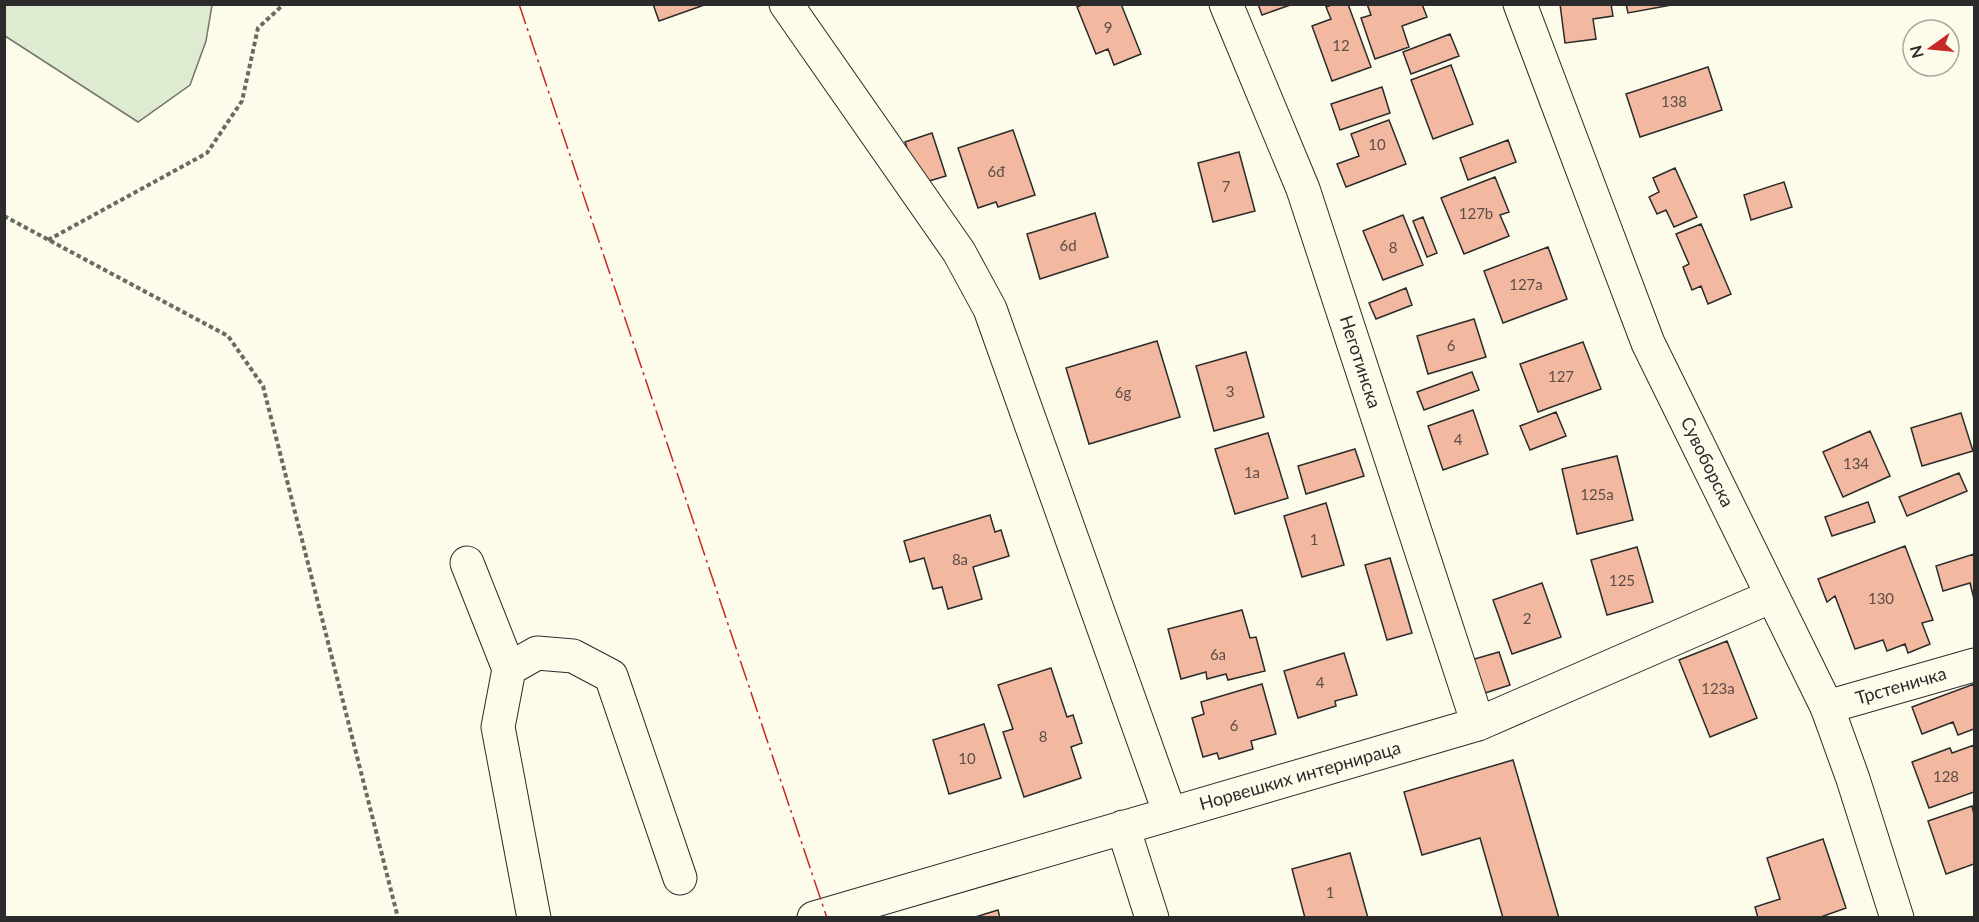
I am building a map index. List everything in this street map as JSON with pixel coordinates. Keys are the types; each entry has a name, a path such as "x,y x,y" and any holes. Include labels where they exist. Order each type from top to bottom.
{"street":[{"path":"786,4 959,252 990,309 1170,814"},
{"name":"Неготинска","path":"1226,4 1303,189 1478,724"},
{"name":"Сувоборска","path":"1520,4 1648,343 1827,707 1853,779 1897,918"},
{"path":"467,563 509,669 498,727 534,918"},
{"name":"Норвешких интернираца","path":"814,918 1478,724 1772,596"},
{"path":"509,669 537,653 573,657 611,676 680,878"},
{"name":"Трстеничка","path":"1827,707 1974,665"},
{"path":"1123,827 1152,918"}],"path":[{"path":"47,240 207,153 242,101 258,28 284,4"},
{"path":"4,216 228,336 263,386 398,918"}],"green space":[{"path":"4,5 212,5 206,41 190,85 138,122 5,36"}],"building":[{"path":"653,4 707,4 659,21"},
{"path":"1084,4 1121,4 1141,54 1114,65 1108,49 1096,54 1077,7"},
{"path":"1258,4 1293,4 1262,15"},
{"path":"1334,4 1348,4 1371,67 1332,81 1312,26 1331,19 1326,7"},
{"path":"1367,4 1422,4 1427,17 1402,26 1409,47 1375,59 1361,18 1371,15"},
{"path":"1560,4 1611,4 1613,16 1593,19 1596,39 1565,43"},
{"path":"1626,4 1677,4 1628,13"},
{"path":"1450,34 1459,56 1411,74 1403,52"},
{"path":"1451,65 1473,124 1433,139 1411,80"},
{"path":"1708,67 1722,110 1640,137 1626,94"},
{"path":"1382,87 1390,113 1340,130 1331,104"},
{"path":"1389,120 1406,164 1346,187 1337,164 1359,156 1351,134"},
{"path":"1013,130 1035,195 998,207 996,202 978,208 958,148"},
{"path":"932,133 946,176 919,184 905,142"},
{"path":"1508,140 1516,162 1468,180 1460,158"},
{"path":"1239,152 1255,211 1213,222 1198,163"},
{"path":"1675,168 1697,217 1674,227 1666,210 1657,214 1649,197 1659,192 1653,178"},
{"path":"1495,177 1509,212 1500,215 1509,236 1464,254 1441,198"},
{"path":"1784,182 1792,207 1751,220 1744,195"},
{"path":"1095,213 1108,257 1040,279 1027,234"},
{"path":"1403,215 1423,265 1383,280 1363,231"},
{"path":"1423,217 1437,253 1427,257 1413,221"},
{"path":"1701,224 1731,294 1708,304 1701,286 1692,290 1683,267 1689,264 1676,234"},
{"path":"1548,247 1567,299 1503,323 1484,271"},
{"path":"1406,288 1412,305 1376,319 1369,303"},
{"path":"1474,319 1486,357 1428,374 1417,336"},
{"path":"1157,341 1180,417 1089,444 1066,368"},
{"path":"1583,342 1601,389 1538,412 1520,364"},
{"path":"1246,352 1264,417 1214,431 1196,366"},
{"path":"1472,372 1479,390 1424,410 1417,392"},
{"path":"1473,410 1488,454 1443,470 1428,426"},
{"path":"1556,412 1566,436 1530,450 1520,426"},
{"path":"1961,413 1973,451 1922,466 1911,428"},
{"path":"1870,431 1890,476 1843,497 1823,452"},
{"path":"1268,433 1288,498 1235,514 1215,449"},
{"path":"1355,449 1364,476 1306,494 1298,466"},
{"path":"1617,456 1633,520 1577,534 1562,469"},
{"path":"1959,473 1967,491 1907,516 1899,497"},
{"path":"1868,502 1875,522 1832,536 1825,517"},
{"path":"1326,503 1344,565 1302,577 1284,516"},
{"path":"990,515 995,532 1001,530 1009,556 973,567 982,599 948,609 942,587 933,589 924,558 910,562 904,541"},
{"path":"1905,546 1933,620 1922,623 1930,644 1908,653 1905,644 1887,651 1883,640 1855,649 1835,596 1827,602 1818,579"},
{"path":"1637,547 1653,602 1607,615 1591,560"},
{"path":"1974,554 1974,599 1970,583 1943,591 1936,566"},
{"path":"1390,558 1412,633 1387,640 1365,565"},
{"path":"1542,583 1561,637 1512,654 1493,600"},
{"path":"1242,610 1250,638 1256,637 1265,671 1228,680 1226,674 1207,679 1206,672 1181,679 1168,629"},
{"path":"1727,641 1757,718 1710,737 1679,660"},
{"path":"1499,652 1510,685 1482,694 1471,660"},
{"path":"1344,653 1357,695 1335,701 1336,706 1298,718 1284,671"},
{"path":"1051,668 1067,717 1073,715 1082,743 1071,747 1081,778 1024,797 1003,732 1013,729 998,685"},
{"path":"1262,684 1276,734 1251,741 1253,749 1219,759 1217,753 1203,757 1192,718 1204,714 1201,702"},
{"path":"1974,684 1974,729 1958,735 1953,722 1922,734 1912,707"},
{"path":"984,724 1001,778 949,794 933,740"},
{"path":"1974,745 1974,792 1929,808 1912,762 1950,748 1952,753"},
{"path":"1513,760 1559,918 1503,918 1480,838 1422,855 1404,792"},
{"path":"1972,806 1974,864 1946,874 1928,821"},
{"path":"1823,839 1846,908 1818,918 1758,918 1755,907 1780,899 1767,858"},
{"path":"1350,853 1368,918 1305,918 1292,869"},
{"path":"998,910 1000,918 972,918"}],"power":[{"path":"519,4 827,918"}]}
